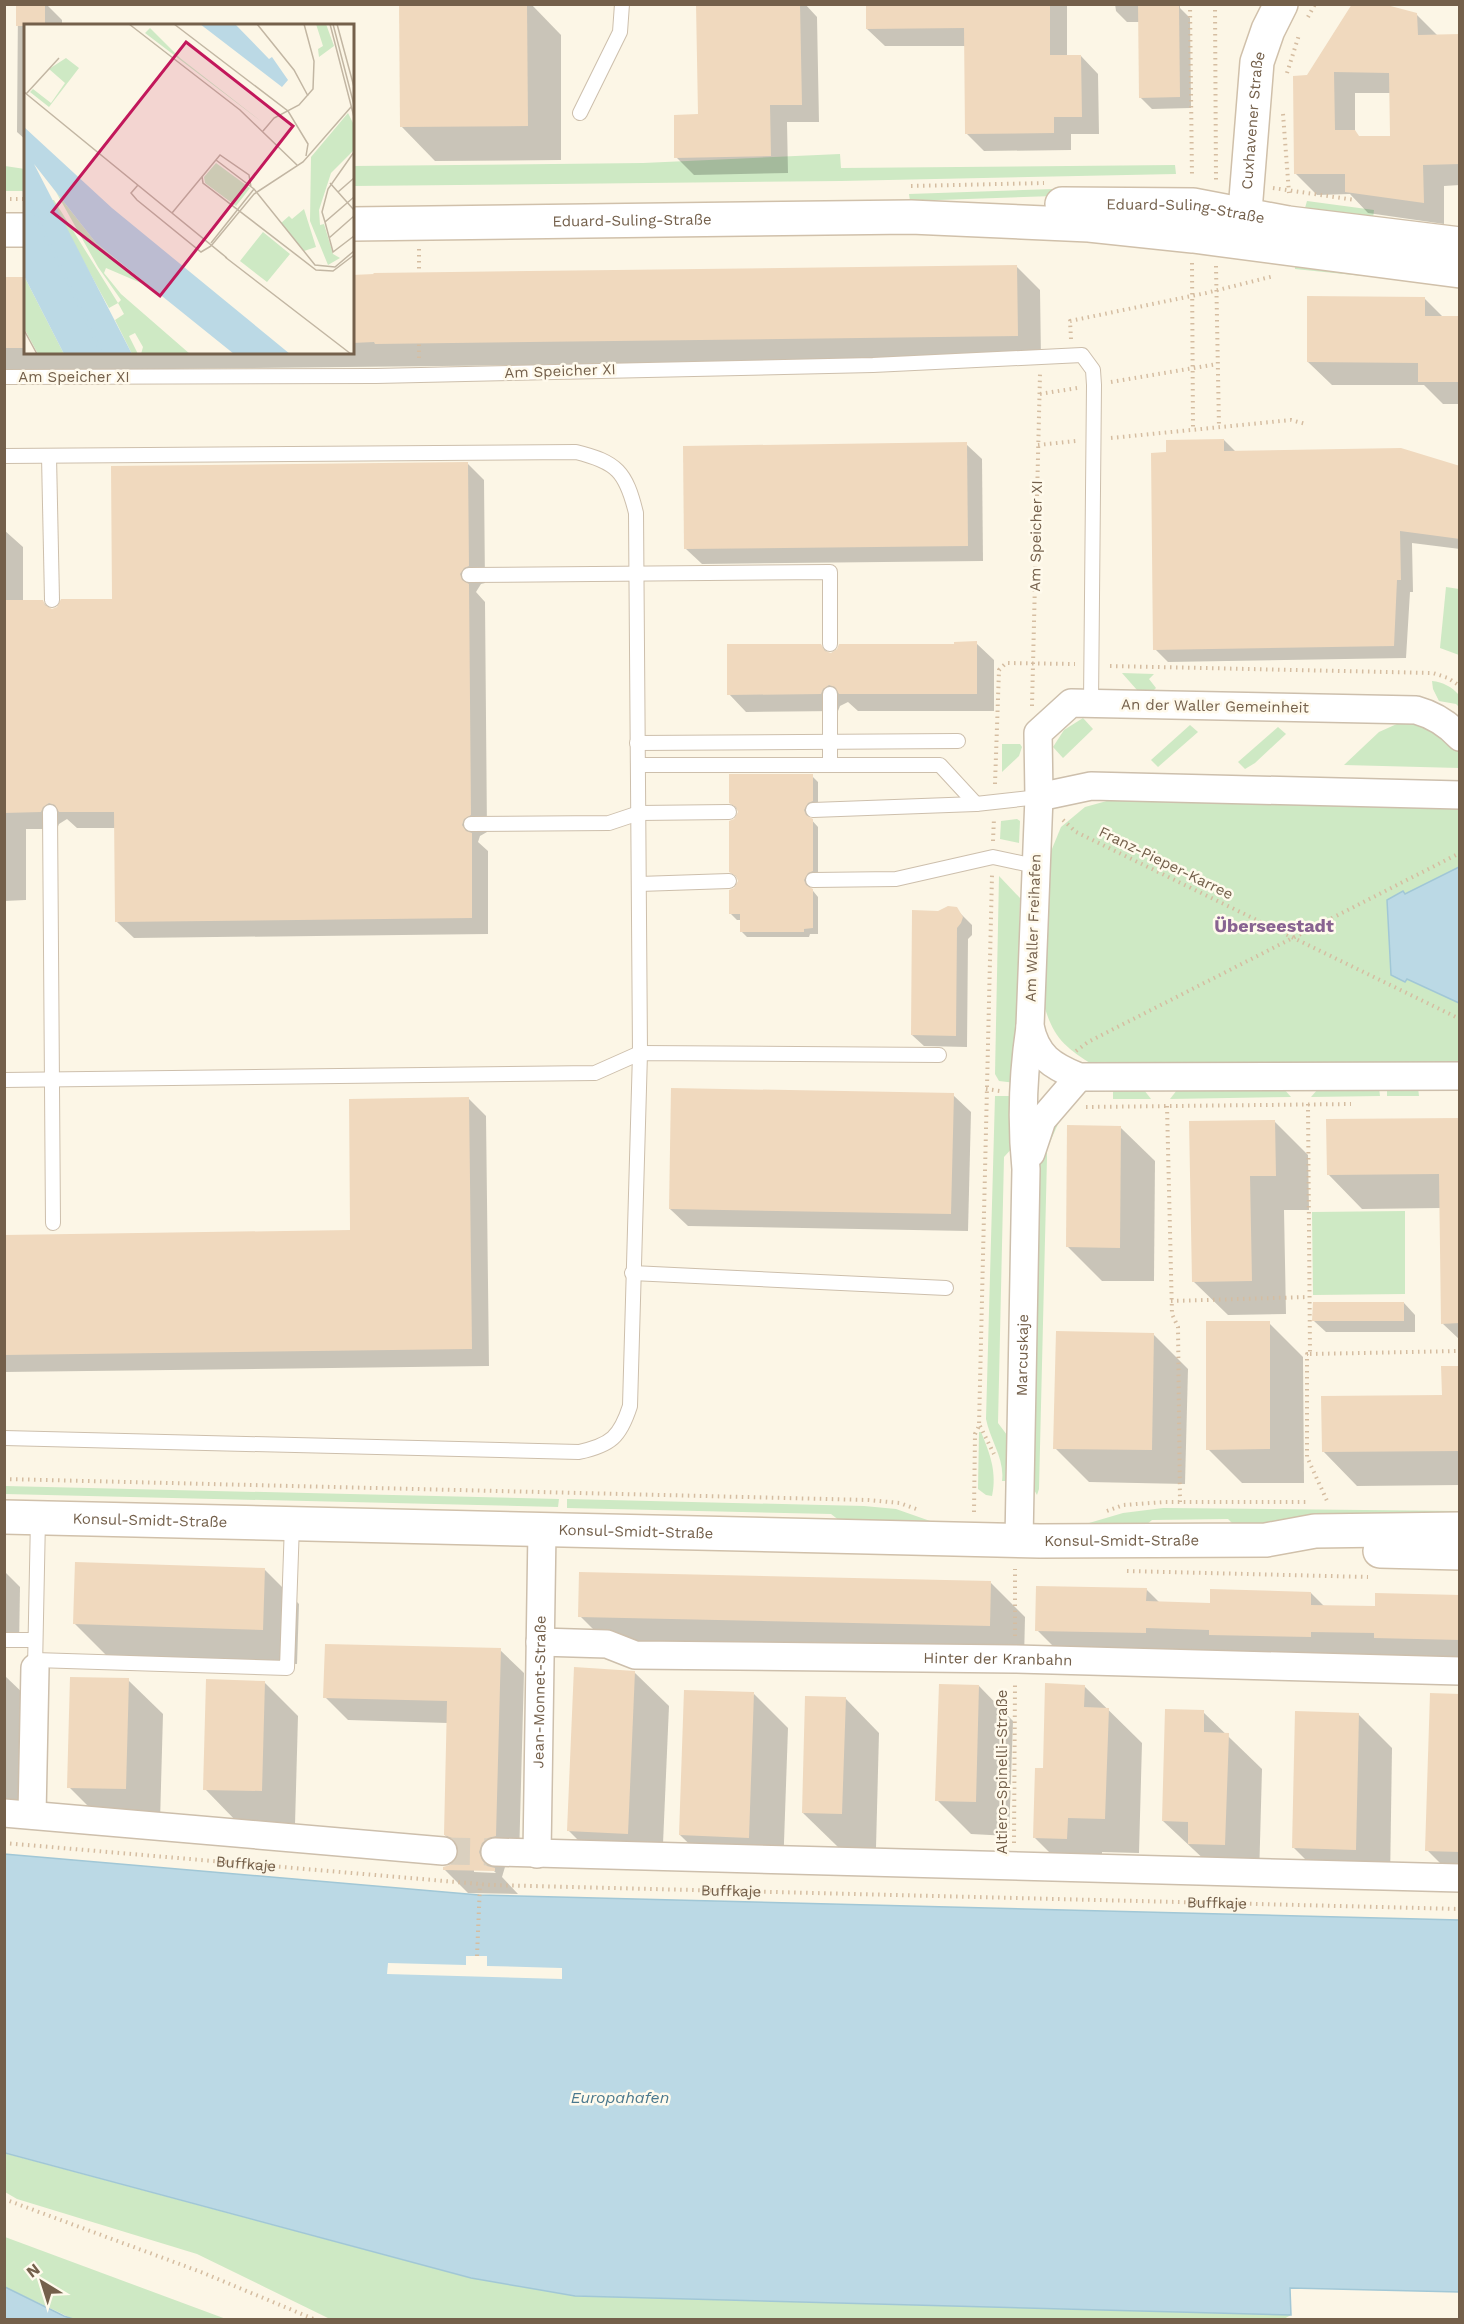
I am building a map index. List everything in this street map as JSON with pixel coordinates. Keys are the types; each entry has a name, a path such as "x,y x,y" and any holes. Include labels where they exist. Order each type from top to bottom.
{"street":[{"name":"Cuxhavener Straße","path":"1243,229 1257,62 1268,30 1297,17"},
{"name":"Eduard-Suling-Straße","path":"354,224 911,217 1243,229 1288,223 1460,244"},
{"name":"Eduard-Suling-Straße","path":"1243,229 1460,272"},
{"path":"4,230 24,230"},
{"name":"An der Waller Gemeinheit","path":"1038,733 1071,703 1091,703 1416,710 1430,714 1460,736"},
{"path":"1038,733 1038,797 1091,786 1460,795"},
{"name":"Am Waller Freihafen","path":"1038,797 1030,1026 1034,1042 1044,1056 1068,1072"},
{"name":"Marcuskaje","path":"1017,1555 1026,1169 1023,1136 1024,1066 1030,1026"},
{"path":"1068,1072 1460,1076"},
{"name":"Marcuskaje","path":"1026,1169 1042,1120 1068,1072"},
{"name":"Konsul-Smidt-Straße","path":"4,1517 542,1530 1017,1555 1266,1540 1315,1531 1460,1529"},
{"name":"Jean-Monnet-Straße","path":"537,1854 542,1530"},
{"name":"Konsul-Smidt-Straße","path":"1266,1540 1322,1549 1460,1553"},
{"name":"Hinter der Kranbahn","path":"540,1642 607,1644 635,1655 1015,1659 1460,1671"},
{"path":"32,1815 35,1664"},
{"name":"Buffkaje","path":"4,1813 443,1851"},
{"path":"495,1852 1460,1878"}],"lane":[{"path":"580,113 620,32 622,4"},
{"name":"Am Speicher XI","path":"4,377 376,376 873,365 1083,355 1093,370 1094,385 1091,703"},
{"path":"4,456 576,452 599,458 620,472 631,491 636,513 640,1053 630,1406 624,1426 614,1438 601,1447 567,1452 4,1438"},
{"path":"49,456 52,600"},
{"path":"469,575 830,572 830,644"},
{"path":"830,694 830,764"},
{"path":"637,743 958,741"},
{"path":"638,765 940,765 976,804"},
{"path":"813,810 976,804 1038,797"},
{"path":"50,812 53,1223"},
{"path":"471,824 609,823 639,813 729,812"},
{"path":"813,880 896,879 993,857 1035,866"},
{"path":"639,885 729,881"},
{"path":"4,1080 595,1073 640,1053 939,1055"},
{"path":"632,1273 946,1288"},
{"path":"38,1518 35,1664 287,1668 292,1524"},
{"path":"4,1640 35,1640"}],"path":[{"path":"1286,74 1297,17 1315,4"},
{"path":"1283,105 1284,150 1289,190"},
{"path":"4,199 24,199"},
{"path":"419,256 419,272"},
{"path":"1070,321 1206,293 1284,274"},
{"path":"419,344 419,356"},
{"name":"Am Speicher XI","path":"1038,733 1032,705 1040,394 1217,364"},
{"path":"1193,429 1194,368"},
{"path":"1038,445 1291,420 1306,424"},
{"path":"1033,662 1433,673 1448,678 1460,686"},
{"name":"Franz-Pieper-Karree","path":"1038,797 1076,832 1460,1019"},
{"path":"1068,1072 1088,1042 1460,853"},
{"path":"974,1516 975,1434 979,1426 986,1089"},
{"path":"1308,1104 1310,1354"},
{"path":"1167,1106 1171,1301 1172,1314 1178,1327 1180,1502"},
{"path":"1171,1301 1308,1297"},
{"path":"1328,1503 1307,1457 1307,1354 1460,1351"},
{"path":"4,1479 860,1500 900,1503 918,1509"},
{"path":"1105,1512 1123,1505 1180,1502 1340,1503"},
{"name":"Altiero-Spinelli-Straße","path":"1014,1867 1017,1555"},
{"name":"Buffkaje","path":"4,1843 480,1884 584,1889 1460,1909"},
{"path":"477,1956 480,1884"},
{"path":"4,2199 201,2272 316,2319"}],"green space":[{"path":"840,154 841,168 1175,165 1176,174 841,181 354,186 354,166 643,163"},
{"path":"5,166 24,169 24,191 5,191"},
{"path":"1175,188 1175,196 1054,196 910,201 909,194 1053,189"},
{"path":"1307,201 1374,210 1373,219 1305,208"},
{"path":"1295,260 1364,268 1363,276 1295,269"},
{"path":"1446,587 1459,589 1459,655 1440,648"},
{"path":"1122,673 1154,674 1149,679 1156,688 1137,690"},
{"path":"1432,681 1444,684 1456,692 1459,695 1459,707 1456,704 1439,701"},
{"path":"1083,718 1093,729 1063,758 1053,747 1064,730"},
{"path":"1399,723 1426,727 1446,738 1459,751 1459,768 1344,765 1379,732"},
{"path":"1190,725 1198,732 1158,767 1151,760"},
{"path":"1278,727 1286,734 1255,763 1245,769 1238,762"},
{"path":"1002,744 1020,744 1022,747 1019,756 1002,772"},
{"path":"1114,799 1459,807 1459,1063 1093,1065 1074,1052 1060,1040 1055,1032 1043,1002 1047,861 1061,827 1085,807"},
{"path":"1017,819 1020,821 1019,843 1000,839 1001,821"},
{"path":"999,876 1020,898 1016,1083 999,1081 995,1074"},
{"path":"1379,1088 1380,1096 1311,1097 1318,1089"},
{"path":"1387,1088 1418,1088 1419,1096 1387,1096"},
{"path":"1284,1089 1291,1097 1170,1099 1177,1090"},
{"path":"1144,1090 1151,1099 1113,1099 1113,1091"},
{"path":"995,1096 1016,1096 1014,1146 1004,1157 998,1423 1007,1435 1006,1481 1002,1481 999,1457 986,1419"},
{"path":"1061,1117 1047,1149 1039,1489 1037,1495 1033,1488 1039,1157 1045,1135"},
{"path":"1405,1211 1405,1294 1313,1295 1312,1212"},
{"path":"979,1432 981,1432 992,1463 994,1479 992,1496 978,1489"},
{"path":"5,1486 559,1499 558,1507 5,1494"},
{"path":"567,1499 864,1506 896,1509 933,1522 952,1523 844,1524 831,1514 567,1508"},
{"path":"1163,1508 1459,1511 1459,1519 1238,1529 1228,1519 1152,1520 1140,1530 1078,1524 1123,1513"},
{"path":"4,2153 471,2278 575,2296 1291,2315 1282,2320 330,2319 197,2254 17,2199 5,2192"},
{"path":"5,2237 226,2319 73,2319 5,2287"}],"water":[{"path":"1459,867 1459,1003 1407,979 1405,982 1391,975 1387,900 1403,891 1405,894"},
{"name":"Europahafen","path":"4,1854 479,1895 1459,1920 1459,2292 1290,2288 1291,2315 575,2296 471,2278 5,2153"},
{"path":"5,2287 64,2316 73,2319 5,2319"}],"pier":[{"path":"466,1956 487,1956 487,1966 562,1968 562,1979 387,1974 388,1963 466,1965"}],"building":[{"path":"16,4 45,4 45,24 16,26"},
{"path":"399,4 527,4 528,126 400,127"},
{"path":"696,4 800,4 802,105 770,105 771,156 674,158 674,115 698,114"},
{"path":"866,4 1050,4 1050,55 1081,55 1082,117 1054,117 1054,133 965,134 964,28 866,29"},
{"path":"1138,4 1179,5 1180,97 1139,98"},
{"path":"1352,4 1383,4 1417,13 1418,35 1460,34 1460,164 1423,165 1424,203 1345,192 1345,174 1294,174 1293,76 1307,75","holes":["1334,72 1389,73 1390,136 1359,136 1355,130 1335,130"]},
{"path":"1017,265 1018,336 354,343 354,275"},
{"path":"4,277 24,277 24,348 4,348"},
{"path":"1307,296 1425,297 1425,316 1460,316 1460,382 1418,382 1418,363 1307,362"},
{"path":"1224,439 1224,451 1401,448 1460,466 1460,539 1400,531 1401,580 1397,580 1394,646 1153,650 1151,453 1166,452 1166,440"},
{"path":"967,442 968,546 684,549 683,446"},
{"path":"468,462 469,566 464,568 460,574 462,580 469,584 471,815 464,819 462,825 466,831 472,833 472,918 115,922 114,812 59,812 55,805 49,803 43,807 41,812 4,813 4,600 43,600 45,605 52,609 57,607 61,599 112,599 111,466"},
{"path":"977,641 977,694 839,694 835,687 829,685 823,689 821,694 727,695 727,644 821,644 825,651 831,653 837,649 839,644 954,644 954,642"},
{"path":"729,774 813,774 813,801 808,803 804,810 806,815 813,819 813,871 808,873 804,880 806,885 813,889 813,928 804,929 804,932 740,932 740,914 729,914 729,890 734,888 738,881 736,876 729,872 729,821 734,819 738,812 736,807 729,803"},
{"path":"948,906 957,907 963,917 957,928 956,1036 911,1035 912,910 938,911"},
{"path":"671,1088 954,1093 951,1214 669,1209"},
{"path":"469,1097 472,1349 4,1355 4,1235 350,1230 349,1099"},
{"path":"1460,1118 1460,1323 1441,1324 1439,1174 1327,1175 1326,1119"},
{"path":"1275,1120 1276,1176 1250,1176 1252,1281 1192,1282 1189,1121"},
{"path":"1067,1125 1121,1126 1120,1248 1066,1247"},
{"path":"1313,1302 1404,1302 1404,1321 1312,1321"},
{"path":"1206,1321 1270,1321 1270,1449 1206,1450"},
{"path":"1056,1331 1154,1333 1152,1450 1053,1449"},
{"path":"1441,1366 1460,1366 1460,1451 1322,1452 1321,1396 1442,1395"},
{"path":"75,1562 265,1568 263,1630 73,1624"},
{"path":"579,1572 991,1581 990,1626 578,1617"},
{"path":"1036,1586 1147,1588 1146,1601 1210,1603 1210,1589 1311,1592 1311,1605 1375,1606 1375,1593 1460,1595 1460,1640 1374,1638 1374,1633 1311,1632 1311,1637 1209,1635 1209,1630 1146,1628 1146,1633 1035,1631"},
{"path":"325,1644 501,1648 496,1836 482,1843 479,1852 487,1866 495,1868 495,1871 443,1870 443,1867 456,1860 459,1852 452,1838 444,1835 447,1701 323,1698"},
{"path":"574,1667 635,1671 628,1834 567,1831"},
{"path":"70,1677 129,1678 126,1789 67,1788"},
{"path":"206,1679 265,1681 262,1791 203,1790"},
{"path":"1045,1683 1085,1685 1084,1707 1109,1708 1105,1819 1068,1818 1067,1839 1033,1838 1035,1768 1043,1768"},
{"path":"939,1684 979,1685 976,1802 935,1801"},
{"path":"684,1690 754,1692 749,1838 679,1835"},
{"path":"1430,1693 1460,1694 1460,1852 1425,1851"},
{"path":"805,1696 846,1697 842,1814 802,1813"},
{"path":"1165,1709 1204,1710 1204,1732 1229,1733 1225,1845 1188,1844 1188,1822 1162,1821"},
{"path":"1295,1711 1359,1713 1356,1850 1292,1848"}],"tunnel":[{"path":"443,1851 495,1852"}],"district":[{"name":"Überseestadt","path":"1274,926"}]}
